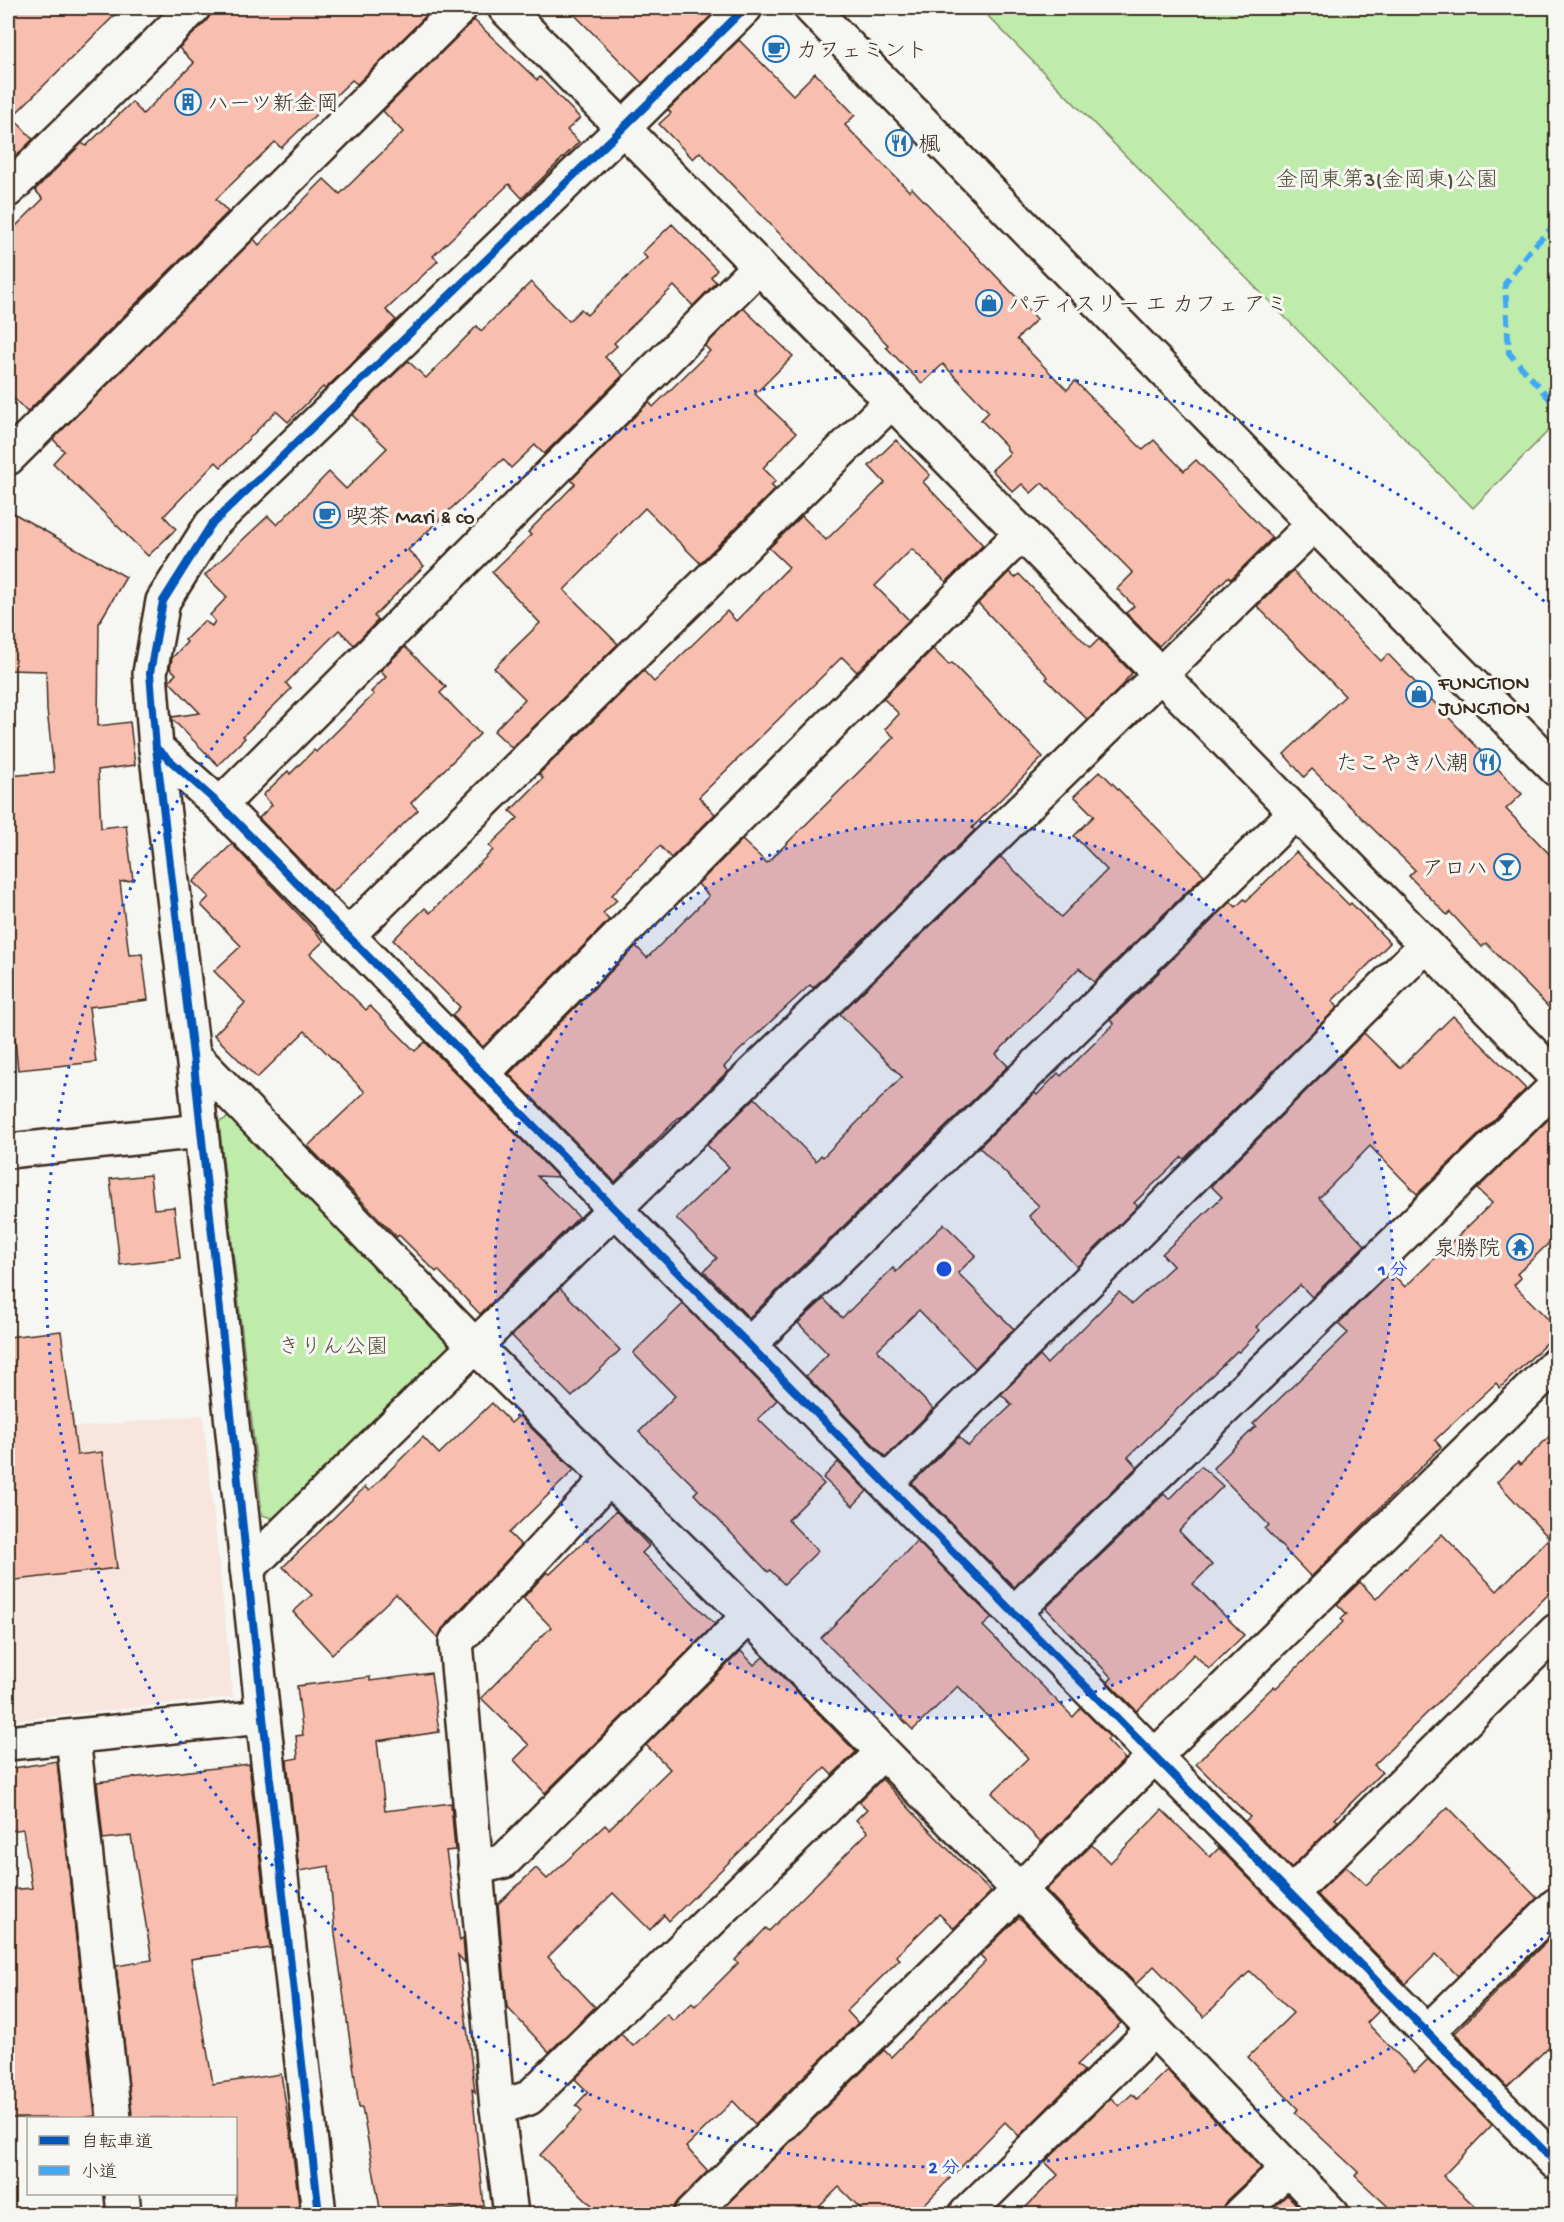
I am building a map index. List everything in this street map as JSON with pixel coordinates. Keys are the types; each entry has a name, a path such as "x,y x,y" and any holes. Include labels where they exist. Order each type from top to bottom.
{"street":[{"path":"8,190 193,8"},
{"path":"8,458 460,8"},
{"path":"505,8 1557,1077"},
{"path":"320,2214 263,1717 193,1055 156,748 150,673 163,601 211,525 745,8"},
{"path":"811,8 1314,524 1557,769"},
{"path":"219,805 759,266"},
{"path":"348,935 892,401"},
{"path":"247,1569 1314,524"},
{"path":"483,1073 1022,533"},
{"path":"156,748 219,805 348,935 615,1209 1557,2163"},
{"path":"750,1344 1296,812"},
{"path":"887,1482 1426,945"},
{"path":"193,1055 475,1346 749,1616 1020,1891 1332,2214"},
{"path":"1015,1612 1557,1086"},
{"path":"8,1146 201,1131"},
{"path":"691,2214 1156,1755 1557,1364"},
{"path":"511,2214 497,2108 456,1642 609,1478"},
{"path":"475,1868 504,1861 749,1616"},
{"path":"1291,1894 1557,1631"},
{"path":"8,1743 263,1717"},
{"path":"73,1737 114,2117"},
{"path":"497,2108 529,2098 882,1753"},
{"path":"1427,2032 1557,1905"},
{"path":"966,2214 1153,2030"},
{"path":"1240,2214 1287,2169"},
{"path":"122,2195 124,2214"}],"shaded area":[{"path":"203,1415 233,1697 8,1721 8,1434"}],"green space":[{"name":"金岡東第3(金岡東)公園","path":"980,8 1556,8 1556,423 1473,508"},
{"name":"きりん公園","path":"233,1115 451,1337 451,1355 281,1521 262,1515 219,1122"}],"building":[{"path":"8,8 122,8 12,117 33,139 9,163"},
{"path":"216,8 434,8 357,84 352,80 281,148 275,142 216,199 228,212 27,412 8,392 8,234 43,199 35,190 82,143 86,146 132,102 143,114 194,63 179,48"},
{"path":"568,8 707,8 713,14 642,83"},
{"path":"474,20 537,80 540,77 580,118 567,130 579,142 522,198 509,184 433,256 438,261 386,310 396,320 288,422 276,411 221,467 216,462 164,516 176,529 148,556 53,463 64,451 53,439 254,239 259,245 324,179 340,194 403,132 383,111"},
{"path":"739,40 793,95 815,73 855,115 845,125 909,191 912,188 1037,319 1017,339 1067,390 1075,381 1143,450 1154,440 1184,471 1196,460 1272,538 1231,579 1228,577 1159,646 1126,613 1134,606 1117,589 1133,573 1049,488 1042,483 1031,493 1022,484 1013,492 992,470 1010,453 981,420 989,412 943,364 922,384 886,347 888,345 700,152 693,159 659,124 671,113 668,110"},
{"path":"672,224 717,270 711,277 716,282 693,306 674,286 614,343 617,346 605,357 623,375 544,454 535,445 511,468 503,459 408,550 424,566 374,616 378,620 354,645 339,630 286,683 291,689 243,736 245,738 218,765 172,719 172,717 200,713 169,681 176,674 170,668 172,658 187,642 185,640 204,621 212,626 215,621 210,615 227,597 205,575 268,516 277,525 329,472 346,489 387,448 352,415 408,361 426,378 477,326 481,331 531,282 569,321 581,309 587,315 647,258 642,253"},
{"path":"743,308 793,356 755,394 796,433 763,468 776,481 771,485 775,489 700,563 645,508 564,590 618,644 512,748 494,731 525,699 494,668 540,623 492,572 531,535 528,532 575,484 571,480 649,402 653,407 710,351 705,346"},
{"path":"896,440 930,475 923,482 983,545 946,582 912,549 875,586 909,620 857,672 842,657 699,797 715,814 671,858 660,846 612,895 617,900 603,913 609,920 483,1047 452,1015 460,1007 393,940 425,908 430,913 493,850 489,846 518,818 510,811 543,778 539,774 644,671 654,682 727,611 736,621 789,567 769,548 802,516 826,540 885,483 869,466"},
{"path":"8,510 126,577 99,623 98,726 130,722 135,765 98,770 101,828 126,825 133,880 120,882 129,955 142,954 148,1000 89,1007 96,1062 18,1070 8,970 8,776 54,772 47,710 46,671 8,670"},
{"path":"1293,571 1381,661 1388,654 1522,794 1506,809 1557,862 1557,1016 1486,943 1482,947 1450,912 1447,915 1409,876 1415,870 1312,769 1304,777 1284,754 1345,696 1257,606"},
{"path":"1009,572 1015,578 1019,574 1090,648 1099,639 1132,673 1088,720 1046,679 1048,677 978,603"},
{"path":"405,647 446,687 440,693 480,734 411,803 418,810 332,893 259,818 272,805 263,795 288,771 290,774 314,750 316,752 374,694 371,692 386,677 380,671"},
{"path":"933,649 949,665 952,663 1043,757 972,828 975,830 813,988 810,985 739,1051 724,1067 728,1071 614,1181 509,1074 636,946 647,958 709,896 698,884 742,840 767,863 894,737 885,729 899,714 883,698"},
{"path":"1100,771 1204,875 1094,982 1079,968 996,1054 1008,1066 749,1318 704,1271 717,1258 676,1218 729,1167 707,1145 755,1098 816,1161 821,1155 823,1157 902,1077 840,1014 1001,857 1061,917 1107,870 1074,836 1094,816 1074,796"},
{"path":"232,844 324,941 310,954 366,1010 370,1006 415,1051 425,1042 558,1177 537,1176 579,1217 480,1314 438,1270 436,1272 399,1235 397,1237 308,1146 365,1092 305,1031 257,1078 214,1035 245,1003 214,971 241,946 201,905 209,897 193,882"},
{"path":"1296,852 1390,943 1332,1001 1338,1007 1184,1159 1182,1157 1134,1203 1138,1206 1077,1267 1029,1216 1039,1206 979,1147 1058,1073 1061,1076 1114,1024 1110,1020 1231,902 1236,907 1244,899 1246,901"},
{"path":"1453,1016 1526,1089 1417,1194 1370,1146 1319,1198 1365,1245 1312,1297 1300,1285 1256,1327 1260,1330 1239,1352 1237,1351 1128,1457 1137,1467 1014,1587 912,1483 959,1437 968,1446 1012,1405 1001,1394 1040,1356 1047,1364 1119,1292 1132,1304 1173,1266 1162,1254 1222,1197 1211,1186 1364,1033 1400,1068"},
{"path":"1552,1116 1557,1120 1557,1235 1517,1274 1521,1278 1514,1285 1557,1328 1557,1333 1500,1388 1496,1383 1435,1440 1441,1447 1311,1577 1265,1529 1269,1525 1213,1468 1256,1426 1253,1424 1348,1333 1338,1324 1391,1272 1405,1287 1492,1203 1477,1189"},
{"path":"150,1175 154,1209 174,1207 180,1258 120,1265 110,1179"},
{"path":"944,1224 976,1255 958,1273 1014,1329 975,1368 919,1310 877,1350 933,1409 886,1457 806,1376 828,1354 798,1323 824,1299 842,1318 893,1268 896,1272"},
{"path":"560,1288 620,1350 572,1397 512,1336"},
{"path":"683,1304 777,1400 758,1419 824,1484 788,1520 818,1551 784,1584 770,1570 768,1572 694,1494 698,1490 639,1432 675,1396 633,1353"},
{"path":"61,1331 77,1455 102,1452 117,1568 8,1581 8,1337"},
{"path":"492,1403 511,1423 519,1416 574,1470 509,1533 521,1545 442,1629 438,1638 396,1594 332,1654 293,1612 312,1595 283,1567 365,1487 369,1491 423,1437 439,1454"},
{"path":"1557,1429 1557,1586 1374,1765 1382,1772 1291,1868 1245,1821 1250,1817 1196,1764 1274,1686 1276,1688 1343,1622 1341,1619 1347,1614 1337,1604 1360,1582 1376,1599 1442,1534 1497,1591 1549,1538 1497,1482 1518,1462 1520,1465"},
{"path":"838,1462 867,1491 853,1506 823,1478"},
{"path":"1201,1466 1223,1486 1179,1531 1212,1565 1193,1584 1244,1635 1209,1669 1194,1654 1137,1711 1108,1682 1112,1678 1046,1608 1164,1494 1169,1499"},
{"path":"616,1511 649,1546 642,1553 715,1624 545,1793 514,1760 529,1745 481,1698 551,1627 523,1598 547,1572 550,1574"},
{"path":"917,1541 992,1618 983,1626 1073,1717 1081,1708 1110,1737 1107,1740 1125,1759 1041,1842 992,1793 1028,1758 958,1686 913,1730 821,1638"},
{"path":"741,1651 754,1665 763,1657 856,1752 832,1775 825,1768 669,1921 664,1915 650,1930 613,1893 548,1957 595,2007 549,2052 507,2007 498,1904 536,1868 547,1879 605,1825 609,1829 670,1769 646,1745"},
{"path":"431,1673 439,1732 377,1741 385,1811 451,1803 455,1850 446,1851 460,1941 463,1938 465,1963 458,1955 475,2092 472,2089 484,2206 381,2214 362,2107 359,2107 335,1934 329,1866 299,1871 287,1760 298,1758 296,1736 303,1735 297,1686 370,1677 370,1681"},
{"path":"57,1761 95,2116 8,2118 8,1890 32,1888 23,1829 11,1831 8,1769"},
{"path":"249,1764 270,1948 191,1959 213,2084 281,2074 300,2214 236,2214 237,2117 132,2117 116,1966 152,1960 131,1836 103,1839 97,1782"},
{"path":"882,1779 991,1892 954,1928 939,1914 896,1956 900,1959 847,2011 858,2023 755,2124 733,2101 686,2147 708,2171 678,2201 673,2208 673,2214 601,2214 540,2155 582,2111 576,2105 588,2092 575,2079 621,2034 633,2046 667,2014 673,2021 692,2003 695,2006 738,1963 735,1960 766,1928 769,1931 868,1832 856,1820 867,1809 859,1802"},
{"path":"1448,1807 1537,1898 1458,1976 1436,1954 1406,1984 1317,1894 1346,1866 1366,1885"},
{"path":"1162,1810 1210,1857 1219,1848 1379,2011 1367,2023 1415,2072 1428,2059 1492,2125 1443,2176 1483,2214 1396,2214 1355,2176 1358,2172 1295,2113 1298,2109 1248,2057 1293,2013 1250,1971 1204,2017 1154,1966 1136,1984 1046,1890 1092,1845 1110,1863"},
{"path":"1019,1917 1121,2023 1077,2065 1084,2071 1019,2136 1005,2122 915,2214 866,2214 839,2187 812,2214 717,2214 884,2050 891,2057 986,1961 980,1955"},
{"path":"1557,1931 1557,2039 1507,2087 1455,2033"},
{"path":"1167,2070 1261,2168 1227,2200 1222,2208 1222,2214 1019,2214 1058,2175 1045,2162 1111,2098 1119,2106 1132,2094 1137,2099"},
{"path":"1287,2195 1306,2214 1267,2214"}],"marked path":[{"path":"1556,224 1529,251 1505,284 1509,353 1556,406"}],"cycle path":[{"path":"319,2214 263,1717 193,1055 156,748 150,673 163,601 211,525 745,8"},
{"path":"156,748 220,805 1556,2163"}],"place":[{"name":"カフェミント","path":"776,49"},
{"name":"ハーツ新金岡","path":"188,102"},
{"name":"楓","path":"899,143"},
{"name":"パティスリー エ カフェ アミ","path":"989,303"},
{"name":"喫茶 Mari & co","path":"327,515"},
{"name":"FUNCTION JUNCTION","path":"1419,694"},
{"name":"たこやき八潮","path":"1487,762"},
{"name":"アロハ","path":"1507,867"},
{"name":"泉勝院","path":"1520,1247"}]}
